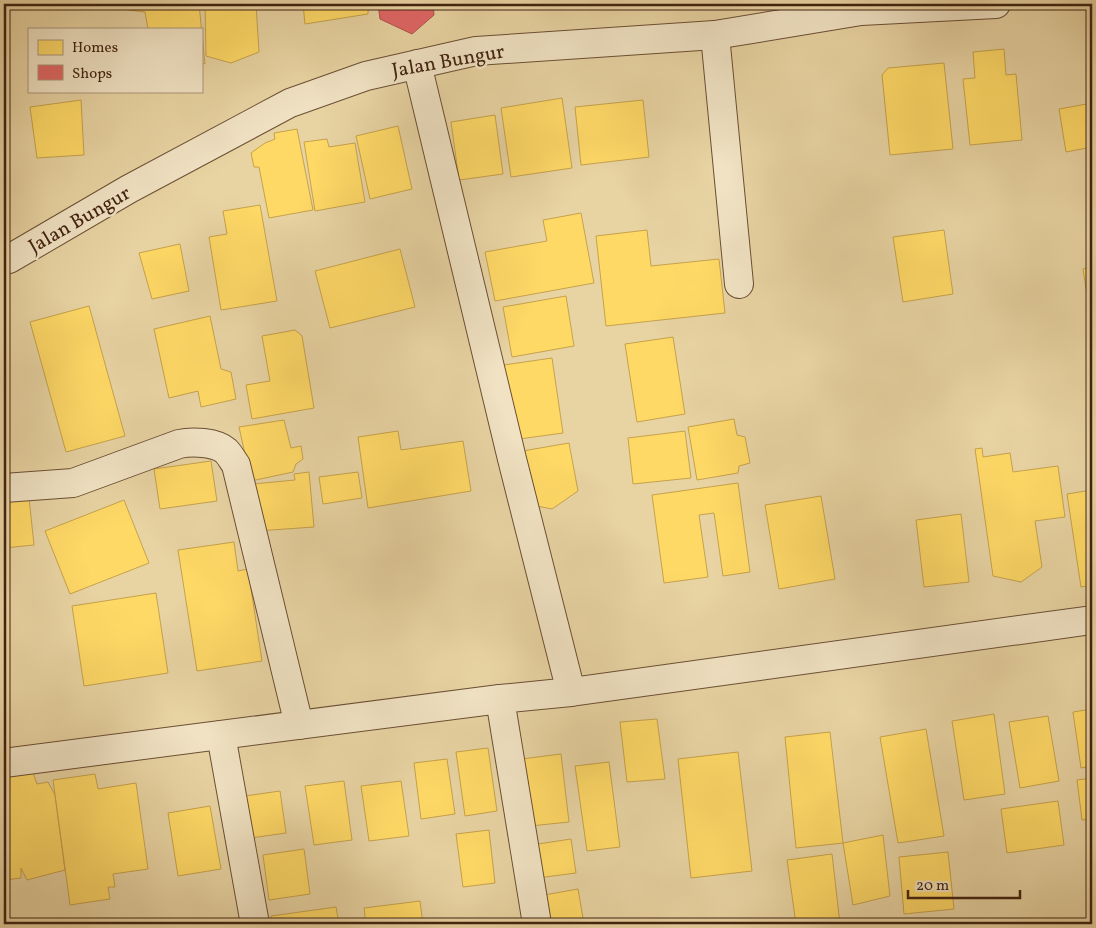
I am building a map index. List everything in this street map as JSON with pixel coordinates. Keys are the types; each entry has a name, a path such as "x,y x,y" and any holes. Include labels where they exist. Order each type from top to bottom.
{"street":[{"name":"Jalan Bungur","path":"4,260 8,260 129,190 290,103 366,76 476,51 715,35 861,11 996,4"},
{"path":"715,35 739,284"},
{"path":"417,64 571,692"},
{"path":"4,488 74,483 179,444 191,442 204,443 225,450 236,465 299,725"},
{"path":"4,763 500,699 571,692 1092,620"},
{"path":"500,699 537,924"},
{"path":"221,735 256,924"}],"building: Homes":[{"path":"119,4 199,4 201,28 148,28 145,12 121,9"},
{"path":"205,4 256,4 259,52 231,63 206,56"},
{"path":"303,4 368,4 368,14 305,24"},
{"path":"202,34 205,64 202,62"},
{"path":"1004,49 1006,75 1016,74 1022,140 970,145 963,79 975,78 973,52"},
{"path":"944,63 953,149 890,155 882,75 888,68"},
{"path":"562,98 572,168 511,177 501,108"},
{"path":"81,100 84,155 37,158 30,107"},
{"path":"643,100 649,157 581,165 575,107"},
{"path":"1092,103 1092,147 1066,152 1059,109"},
{"path":"495,115 503,174 459,180 451,122"},
{"path":"398,126 412,189 370,199 356,136"},
{"path":"297,129 313,210 269,218 259,167 254,167 251,153 265,143 275,139 274,133"},
{"path":"327,139 329,147 355,143 365,202 315,211 304,142"},
{"path":"260,205 277,301 221,310 209,237 227,234 223,211"},
{"path":"581,213 594,283 495,301 485,252 547,241 543,220"},
{"path":"647,230 651,266 719,259 725,313 606,326 596,236"},
{"path":"944,230 953,294 903,302 893,237"},
{"path":"180,244 189,291 152,299 139,253"},
{"path":"400,249 415,307 330,328 315,271"},
{"path":"1092,267 1092,314 1090,314 1083,269"},
{"path":"566,296 574,346 512,357 503,307"},
{"path":"89,306 125,436 66,452 30,322"},
{"path":"210,316 221,369 231,372 236,399 201,407 198,391 169,398 154,329"},
{"path":"295,330 302,336 314,408 252,419 246,385 270,381 262,336"},
{"path":"673,337 685,414 637,422 625,344"},
{"path":"552,358 563,433 512,440 497,366"},
{"path":"734,419 737,435 745,437 750,463 739,466 738,473 697,480 688,427"},
{"path":"284,420 291,448 301,446 303,459 296,464 293,472 251,481 239,427"},
{"path":"398,431 401,450 463,441 471,491 368,508 358,437"},
{"path":"685,431 691,478 633,484 628,438"},
{"path":"569,443 578,491 552,509 527,504 517,452"},
{"path":"982,448 983,457 1010,453 1013,472 1058,466 1065,517 1035,521 1042,567 1021,582 993,576 975,449"},
{"path":"211,461 217,501 160,509 154,469"},
{"path":"309,472 314,527 257,531 253,484 295,480 294,474"},
{"path":"358,472 362,498 323,504 319,477"},
{"path":"738,483 750,572 723,576 714,513 699,515 708,577 664,583 652,495"},
{"path":"1092,490 1092,585 1081,587 1067,494"},
{"path":"821,496 835,579 779,589 765,505"},
{"path":"29,498 34,545 4,548 4,501"},
{"path":"124,500 149,563 70,594 45,531"},
{"path":"961,514 969,582 924,587 916,520"},
{"path":"234,542 238,571 248,569 262,661 197,671 178,550"},
{"path":"156,593 168,673 84,686 72,606"},
{"path":"1092,709 1092,766 1081,768 1073,712"},
{"path":"994,714 1005,794 964,800 952,721"},
{"path":"1048,716 1059,781 1020,788 1009,722"},
{"path":"657,719 665,779 627,782 620,722"},
{"path":"926,729 944,836 898,843 880,737"},
{"path":"830,732 843,843 796,848 785,737"},
{"path":"488,748 497,811 465,816 456,752"},
{"path":"738,752 752,871 691,878 678,759"},
{"path":"561,754 569,822 530,826 522,759"},
{"path":"447,759 455,814 421,819 414,763"},
{"path":"609,762 620,847 587,851 575,766"},
{"path":"33,773 37,784 48,782 55,795 65,870 27,880 21,868 21,878 5,880 4,790 10,790 8,777"},
{"path":"95,774 98,789 136,783 148,869 113,874 115,887 108,887 110,899 70,905 53,780"},
{"path":"1092,778 1092,819 1082,820 1077,780"},
{"path":"344,781 352,840 314,845 305,786"},
{"path":"401,781 409,836 369,841 361,786"},
{"path":"280,791 286,833 251,838 245,796"},
{"path":"1058,801 1064,845 1007,853 1001,809"},
{"path":"210,806 221,869 178,876 168,813"},
{"path":"489,830 495,883 463,887 456,834"},
{"path":"883,835 890,896 853,905 843,843"},
{"path":"571,839 576,873 530,879 525,846"},
{"path":"304,849 310,894 269,900 263,855"},
{"path":"948,852 954,909 904,914 899,857"},
{"path":"832,854 840,924 796,924 787,860"},
{"path":"578,889 584,924 548,924 544,895"},
{"path":"420,901 423,924 366,924 364,908"},
{"path":"336,907 339,924 272,924 271,916"},
{"path":"226,920 226,924 167,924 167,923"}],"building: Shops":[{"path":"378,4 433,4 434,15 412,34 380,19"}]}
